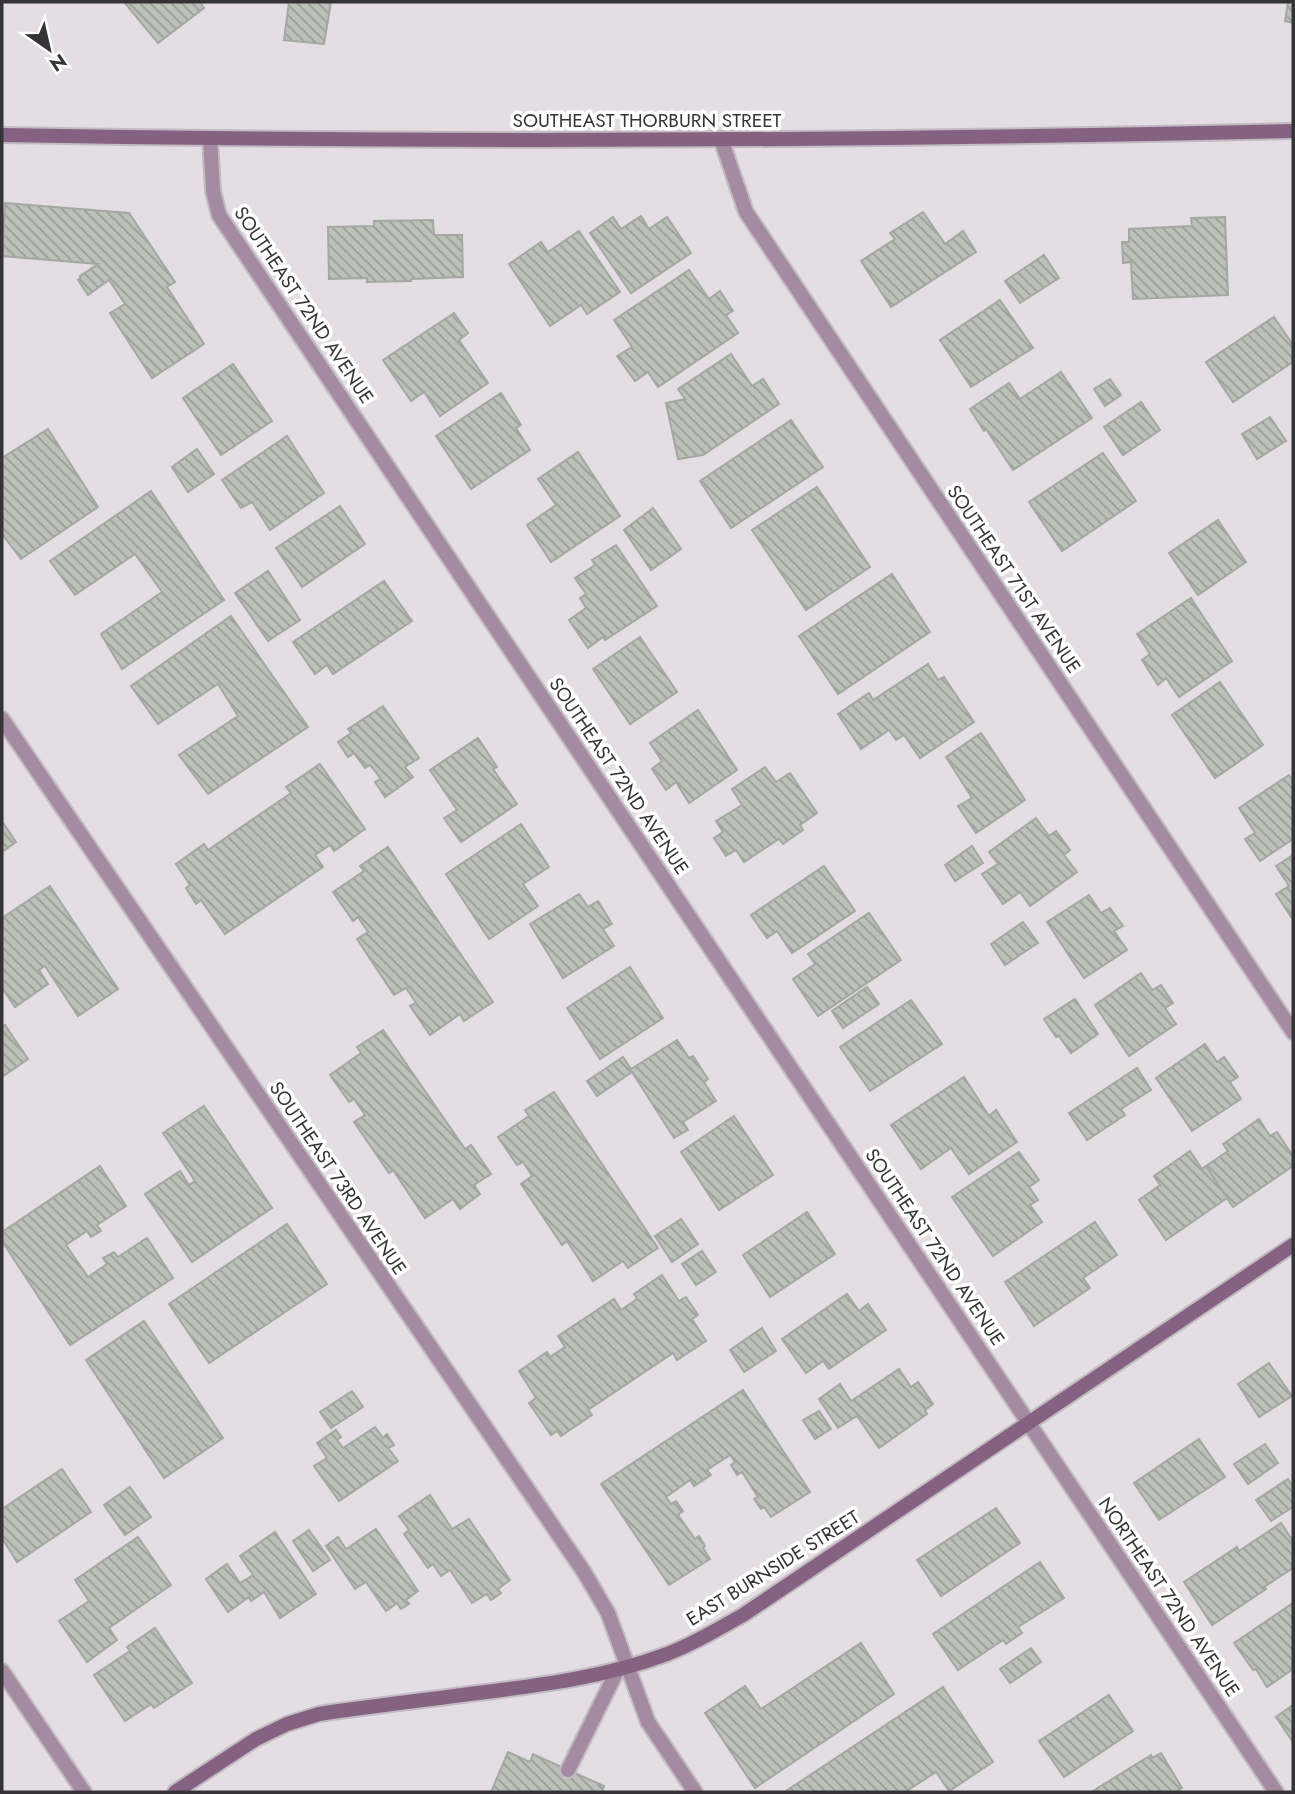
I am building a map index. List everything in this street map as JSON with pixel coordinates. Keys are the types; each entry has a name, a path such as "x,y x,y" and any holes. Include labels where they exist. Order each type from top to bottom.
{"main road":[{"name":"SOUTHEAST THORBURN STREET","path":"2,135 210,139 721,139 1092,136 1293,131"},
{"name":"EAST BURNSIDE STREET","path":"175,1792 256,1740 287,1724 319,1714 585,1678 669,1653 707,1636 743,1615 1293,1245"}],"street":[{"name":"SOUTHEAST 72ND AVENUE","path":"210,139 213,191 219,215 1029,1422"},
{"name":"SOUTHEAST 71ST AVENUE","path":"721,139 746,212 1293,1032"},
{"name":"SOUTHEAST 73RD AVENUE","path":"2,719 584,1572 608,1613 622,1668 648,1722 695,1792"},
{"name":"NORTHEAST 72ND AVENUE","path":"1029,1422 1276,1792"},
{"path":"568,1770 622,1668"},
{"path":"2,1671 84,1792"}],"building":[{"path":"124,2 200,2 204,8 158,43"},
{"path":"289,2 331,2 324,44 284,40"},
{"path":"1288,2 1293,2 1293,23 1285,21"},
{"path":"5,203 129,213 175,282 167,287 204,344 152,378 110,313 125,304 109,280 88,295 78,280 98,264 2,256"},
{"path":"923,212 945,244 963,231 976,252 891,307 861,261 895,239 890,233"},
{"path":"641,216 649,229 667,217 691,253 631,293 590,233 613,217 621,229"},
{"path":"1225,217 1228,295 1133,299 1131,262 1123,263 1122,242 1129,242 1129,229 1192,226 1191,218"},
{"path":"433,220 434,235 462,235 463,277 367,282 367,278 329,279 328,227 374,226 374,221"},
{"path":"579,231 620,292 587,314 581,305 550,326 509,264 541,242 548,252"},
{"path":"1044,255 1059,278 1020,303 1005,281"},
{"path":"689,270 709,299 720,291 733,311 726,315 738,333 658,387 648,372 635,381 617,356 632,347 614,320"},
{"path":"1000,300 1033,348 971,387 940,340"},
{"path":"454,313 468,333 459,340 488,383 440,416 424,392 411,401 383,360"},
{"path":"1274,317 1293,345 1293,362 1233,402 1206,362"},
{"path":"731,354 752,386 763,379 779,404 703,455 678,459 666,403 685,399 678,389"},
{"path":"233,364 272,421 221,455 183,398"},
{"path":"1061,372 1092,418 1013,470 970,409 1009,383 1020,399"},
{"path":"1110,379 1121,395 1105,406 1094,389"},
{"path":"501,393 521,425 516,428 530,450 471,489 436,436"},
{"path":"1141,402 1160,430 1123,455 1104,427"},
{"path":"1270,417 1286,441 1257,459 1242,434"},
{"path":"791,420 823,467 731,528 700,481"},
{"path":"48,429 98,507 21,559 2,534 2,458"},
{"path":"287,436 324,493 270,530 252,502 241,508 222,480"},
{"path":"197,449 214,474 188,492 172,467"},
{"path":"578,452 620,516 551,562 527,525 556,505 538,479"},
{"path":"1103,453 1136,501 1062,551 1029,502"},
{"path":"817,487 870,567 806,610 752,530"},
{"path":"151,491 224,600 122,669 101,634 162,592 135,554 75,595 50,561"},
{"path":"340,506 365,544 302,587 276,548"},
{"path":"653,508 681,549 651,570 624,530"},
{"path":"1218,520 1246,562 1198,595 1169,553"},
{"path":"616,545 657,606 588,648 569,620 586,608 580,598 586,594 575,578 595,565 592,560"},
{"path":"268,571 300,620 268,641 235,593"},
{"path":"892,574 930,632 838,694 799,636"},
{"path":"384,581 412,621 333,674 327,665 315,674 293,642"},
{"path":"1191,598 1232,661 1179,697 1166,678 1158,685 1142,660 1150,654 1137,634"},
{"path":"231,616 308,727 208,794 179,755 238,716 218,684 158,724 131,686"},
{"path":"640,637 677,692 630,724 593,669"},
{"path":"928,664 938,680 944,677 974,722 920,758 904,735 896,740 889,730 861,749 838,714 869,693 873,700"},
{"path":"1220,682 1263,745 1215,778 1172,715"},
{"path":"383,706 419,758 405,767 413,777 385,797 375,782 381,779 370,765 365,768 354,753 348,757 338,742 351,733 348,729"},
{"path":"698,710 737,770 689,803 676,782 666,790 652,769 662,761 650,743"},
{"path":"981,733 1025,800 976,833 958,806 972,798 946,757"},
{"path":"478,738 497,767 493,769 517,804 461,842 444,818 457,810 430,770"},
{"path":"320,764 365,829 334,851 330,845 315,855 323,867 225,934 201,900 196,904 186,888 190,885 176,864 204,844 208,850 291,793 286,787"},
{"path":"765,767 776,782 790,773 817,813 800,825 803,830 783,844 779,839 744,862 736,850 726,856 714,838 723,832 716,821 742,805 732,789"},
{"path":"1289,775 1293,780 1293,839 1260,861 1245,839 1255,833 1239,808"},
{"path":"1036,818 1049,836 1056,831 1070,850 1064,855 1077,872 1030,906 1020,892 1003,904 982,874 998,864 989,852"},
{"path":"2,821 16,842 2,852"},
{"path":"521,824 549,867 523,884 538,906 489,939 446,874"},
{"path":"972,846 983,863 955,881 945,865"},
{"path":"388,847 493,1002 464,1021 460,1014 430,1035 410,1006 416,1003 406,988 394,995 357,939 368,932 358,917 353,921 333,892 364,871 360,866"},
{"path":"1293,855 1293,920 1276,894 1289,886 1276,866"},
{"path":"824,866 855,911 792,953 777,931 767,938 751,915"},
{"path":"50,886 118,989 78,1016 45,966 39,970 48,984 15,1007 2,988 2,918"},
{"path":"579,894 588,907 598,901 612,924 603,929 614,946 563,978 530,924"},
{"path":"1089,895 1101,913 1110,908 1123,926 1114,931 1127,950 1084,978 1047,922"},
{"path":"869,913 901,960 818,1016 793,979 815,964 808,954"},
{"path":"1023,922 1038,943 1005,965 991,944"},
{"path":"630,967 663,1018 600,1059 567,1008"},
{"path":"1141,973 1152,990 1161,985 1173,1003 1165,1008 1176,1024 1129,1056 1095,1005"},
{"path":"867,987 879,1004 843,1028 832,1011"},
{"path":"1075,999 1098,1034 1071,1053 1044,1019"},
{"path":"911,1000 942,1044 870,1091 840,1047"},
{"path":"5,1025 28,1059 2,1077 2,1027"},
{"path":"383,1030 465,1149 471,1145 491,1174 474,1185 480,1194 460,1209 453,1199 425,1218 393,1170 389,1173 354,1122 365,1115 354,1099 349,1102 330,1075 361,1053 357,1047"},
{"path":"677,1040 689,1058 693,1056 708,1079 704,1082 716,1101 683,1122 688,1130 674,1138 632,1072 597,1096 587,1081 623,1057 631,1069"},
{"path":"1205,1044 1217,1062 1224,1057 1238,1077 1230,1082 1241,1099 1192,1131 1156,1078"},
{"path":"1137,1068 1151,1090 1121,1109 1125,1115 1087,1140 1069,1113"},
{"path":"964,1077 989,1116 996,1110 1017,1142 969,1174 951,1148 921,1169 891,1125"},
{"path":"554,1092 658,1248 628,1268 623,1261 593,1281 567,1241 562,1245 521,1184 532,1176 523,1162 517,1165 498,1137 529,1116 525,1110"},
{"path":"204,1106 272,1208 192,1262 145,1194 180,1171 189,1185 195,1181 163,1133"},
{"path":"734,1116 773,1175 719,1210 681,1152"},
{"path":"1259,1119 1270,1136 1277,1132 1293,1156 1293,1166 1233,1207 1206,1166 1228,1151 1223,1144"},
{"path":"1190,1151 1202,1169 1206,1166 1227,1198 1166,1240 1139,1200 1160,1185 1154,1176"},
{"path":"1019,1152 1039,1180 1029,1187 1038,1200 1030,1205 1042,1222 993,1256 952,1197"},
{"path":"100,1166 126,1206 97,1225 101,1231 91,1237 87,1231 66,1245 88,1277 107,1264 103,1258 114,1252 118,1257 147,1238 173,1278 70,1345 2,1241 2,1232"},
{"path":"807,1212 835,1254 770,1297 743,1255"},
{"path":"681,1219 698,1244 672,1262 655,1236"},
{"path":"1095,1222 1117,1255 1083,1278 1090,1288 1034,1326 1005,1282"},
{"path":"287,1224 327,1284 209,1363 169,1304"},
{"path":"702,1251 716,1272 696,1285 682,1264"},
{"path":"662,1275 679,1301 686,1297 698,1315 692,1319 706,1341 677,1360 673,1353 588,1410 592,1415 561,1436 557,1431 551,1435 529,1403 536,1398 519,1371 547,1352 550,1357 565,1347 558,1336 614,1299 621,1310 637,1299 634,1294"},
{"path":"847,1294 859,1311 868,1304 886,1330 829,1369 823,1361 806,1373 782,1339"},
{"path":"144,1321 223,1438 164,1478 86,1360"},
{"path":"762,1328 776,1351 744,1372 730,1350"},
{"path":"1269,1363 1292,1396 1259,1417 1238,1384"},
{"path":"899,1369 911,1387 918,1382 933,1404 925,1410 927,1414 879,1448 857,1416 838,1428 819,1399 840,1384 851,1401"},
{"path":"743,1390 810,1492 771,1517 754,1499 758,1497 742,1472 737,1475 731,1465 735,1462 730,1455 707,1470 711,1475 694,1486 690,1480 666,1497 671,1504 676,1501 683,1511 678,1515 695,1539 699,1536 710,1559 669,1585 601,1484"},
{"path":"352,1391 363,1407 331,1428 320,1412"},
{"path":"819,1411 831,1429 815,1439 803,1420"},
{"path":"375,1427 383,1438 387,1434 394,1445 388,1448 398,1461 339,1501 314,1466 327,1458 317,1443 336,1430 341,1437 337,1440 343,1448"},
{"path":"1199,1439 1225,1477 1159,1520 1134,1483"},
{"path":"1265,1444 1278,1463 1248,1484 1234,1464"},
{"path":"62,1469 91,1512 17,1562 2,1538 2,1509"},
{"path":"1288,1479 1293,1487 1293,1507 1271,1521 1256,1500"},
{"path":"130,1487 151,1517 125,1535 104,1505"},
{"path":"430,1495 452,1529 469,1519 510,1580 498,1589 501,1593 491,1600 487,1594 472,1603 450,1570 441,1576 433,1564 428,1568 404,1534 409,1530 399,1516"},
{"path":"996,1508 1020,1543 941,1596 917,1560"},
{"path":"1281,1523 1293,1541 1293,1568 1212,1625 1184,1582 1237,1547 1239,1551"},
{"path":"376,1529 418,1591 406,1600 409,1604 401,1609 397,1603 386,1611 366,1582 355,1589 326,1546 338,1537 346,1549"},
{"path":"309,1530 330,1560 313,1571 293,1541"},
{"path":"275,1532 316,1594 280,1618 264,1592 251,1601 249,1597 228,1612 206,1579 227,1564 240,1583 253,1575 240,1556"},
{"path":"138,1537 171,1585 109,1628 117,1640 87,1662 59,1621 89,1601 75,1580"},
{"path":"1040,1562 1064,1598 1018,1627 1022,1633 1006,1644 1003,1640 958,1670 933,1634"},
{"path":"1293,1603 1293,1669 1267,1687 1234,1643"},
{"path":"155,1628 192,1683 154,1708 151,1704 125,1721 94,1675 130,1651 127,1647"},
{"path":"861,1643 894,1694 755,1788 705,1713 745,1686 761,1709"},
{"path":"1031,1648 1041,1662 1010,1683 1000,1669"},
{"path":"943,1687 993,1762 949,1791 936,1772 905,1792 786,1791"},
{"path":"1109,1695 1133,1731 1064,1777 1039,1741"},
{"path":"1293,1705 1293,1742 1276,1717"},
{"path":"508,1752 530,1762 533,1754 604,1786 602,1792 491,1792"},
{"path":"1161,1753 1182,1788 1176,1792 1093,1791 1151,1755 1152,1758"}]}
